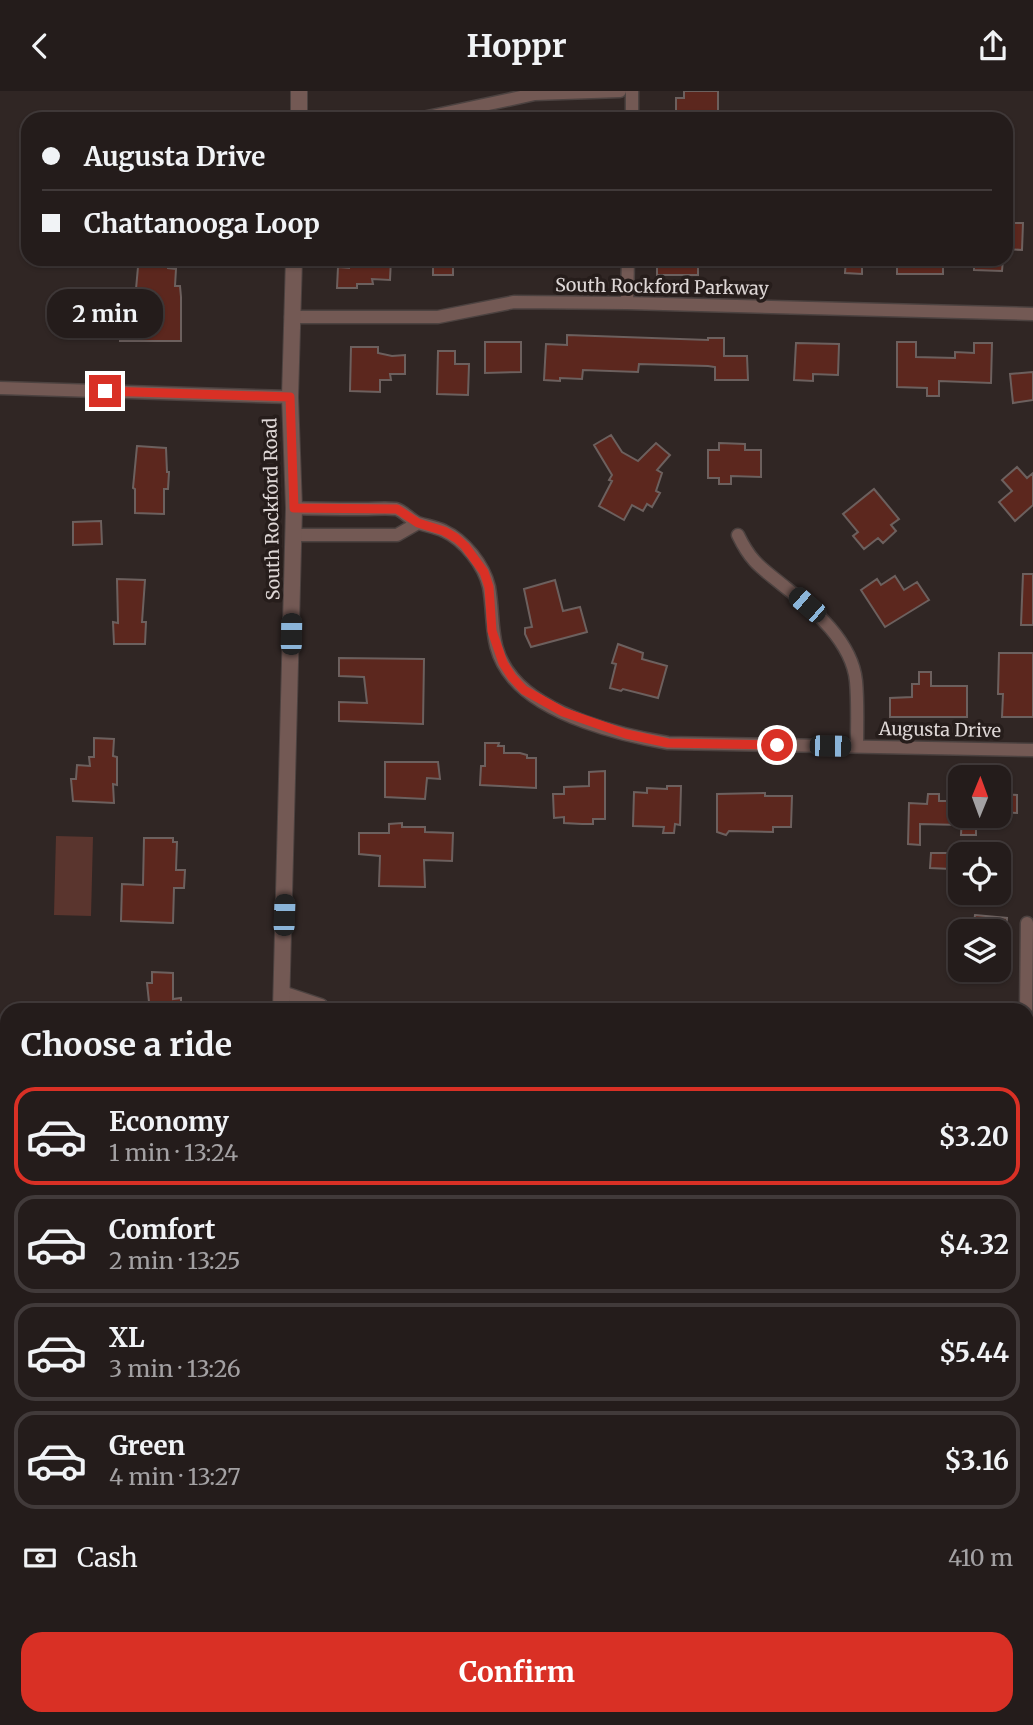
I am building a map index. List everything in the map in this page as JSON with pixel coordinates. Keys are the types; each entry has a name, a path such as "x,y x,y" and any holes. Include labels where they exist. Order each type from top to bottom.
{"street":[{"path":"299,91 299,112"},
{"path":"451,112 535,94 620,91"},
{"path":"632,91 632,112"},
{"name":"South Rockford Road","path":"281,1003 294,535 290,397 294,266"},
{"path":"627,303 628,266"},
{"name":"South Rockford Parkway","path":"291,317 438,317 514,302 1033,314"},
{"path":"0,388 290,397"},
{"name":"Augusta Drive","path":"294,508 397,509 418,523 444,531 456,538 484,572 489,587 492,631 496,647 512,677 524,690 563,712 626,734 668,743 1033,750"},
{"path":"294,535 397,535 418,523"},
{"path":"738,535 748,554 760,568 807,605 841,643 856,678 857,746"},
{"path":"1026,1003 1027,923"},
{"path":"282,992 313,1003"}],"shaded area":[{"path":"56,836 93,837 91,916 54,915"}],"building":[{"path":"684,91 718,91 718,112 676,112 676,98 684,98"},
{"path":"1013,223 1023,223 1022,250 1013,249"},
{"path":"168,266 176,269 175,286 180,286 181,297 181,341 120,341 121,290 136,289 138,267"},
{"path":"391,266 390,280 372,279 373,284 357,284 357,288 337,288 338,267"},
{"path":"433,266 453,266 453,275 433,275"},
{"path":"657,266 698,266 698,275 657,275"},
{"path":"846,266 862,266 862,274 845,273"},
{"path":"897,266 943,266 943,274 897,274"},
{"path":"974,266 1002,266 1002,271 974,270"},
{"path":"567,335 708,340 724,338 724,356 747,356 748,380 715,380 715,367 639,364 638,372 583,370 582,379 544,380 546,344 567,345"},
{"path":"485,342 521,342 521,372 485,373"},
{"path":"897,342 916,342 916,357 955,358 955,352 974,353 974,343 992,343 991,383 939,381 939,396 927,396 927,388 897,387"},
{"path":"796,343 839,344 838,375 813,374 813,381 794,380"},
{"path":"351,347 378,347 378,353 405,355 405,374 390,374 391,380 380,380 380,392 350,391"},
{"path":"438,351 455,351 455,364 469,364 468,395 437,394"},
{"path":"1033,372 1033,400 1013,403 1010,374"},
{"path":"611,435 622,452 638,461 656,443 670,455 657,470 662,473 656,491 660,493 652,507 647,504 643,511 632,505 624,520 599,506 612,481 609,480 612,475 594,445"},
{"path":"719,443 745,444 745,450 761,450 761,477 731,476 731,484 719,484 719,478 708,478 708,450 719,450"},
{"path":"137,446 166,448 169,472 168,489 164,489 164,514 135,513 133,488"},
{"path":"1017,467 1027,478 1033,473 1033,505 1015,521 999,502 1012,491 1002,480"},
{"path":"874,489 899,519 891,525 896,531 883,543 878,538 864,549 853,536 858,532 843,514"},
{"path":"101,521 102,544 73,545 73,522"},
{"path":"1023,574 1033,574 1033,625 1021,625"},
{"path":"895,576 904,590 917,582 929,600 885,627 861,590 877,579 881,585"},
{"path":"117,579 145,580 142,622 146,622 145,644 114,644 113,622 118,623"},
{"path":"555,580 563,611 580,607 587,632 531,647 525,634 525,628 532,627 524,589"},
{"path":"618,644 643,653 642,659 667,666 658,698 610,688 616,664 612,663"},
{"path":"999,653 1033,653 1033,717 1002,717 1003,694 998,694"},
{"path":"339,658 424,659 423,724 339,721 339,702 367,703 364,677 339,676"},
{"path":"919,672 931,672 931,686 967,686 967,717 890,717 890,698 912,697 912,684 919,684"},
{"path":"94,738 114,739 113,756 117,757 117,785 113,784 114,803 73,801 71,779 76,779 77,765 90,766 89,757 94,757"},
{"path":"485,743 499,743 498,746 504,746 504,753 520,753 527,755 527,758 536,758 536,788 480,785 481,766 485,766"},
{"path":"385,762 438,762 440,779 427,778 425,799 385,797"},
{"path":"605,771 605,819 593,819 593,824 582,824 564,823 564,817 554,818 553,794 564,794 564,787 589,786 589,772"},
{"path":"667,786 681,786 680,825 675,824 674,833 663,833 664,827 633,826 634,792 647,793 647,788 667,789"},
{"path":"765,793 765,796 792,796 791,827 773,827 773,832 729,831 726,835 717,832 717,794"},
{"path":"928,794 939,794 939,801 948,801 948,825 920,824 920,845 908,844 909,803 927,804"},
{"path":"1012,795 1017,795 1017,813 1012,813"},
{"path":"402,823 402,827 425,827 425,832 453,833 452,861 424,860 425,887 379,886 380,856 359,854 359,833 389,833 389,824"},
{"path":"961,828 976,828 976,835 961,835"},
{"path":"144,838 173,838 173,842 177,842 176,870 185,870 184,888 174,888 173,923 121,921 122,884 143,885"},
{"path":"931,853 948,853 948,869 930,868"},
{"path":"975,915 1007,918 1007,919 974,919"},
{"path":"152,972 173,973 173,999 181,998 181,1003 145,1003 149,1002 147,983 152,983"}],"route":[{"path":"105,391 290,397 294,508 397,509 418,523 433,526 456,538 484,572 489,587 492,631 496,647 512,677 524,690 563,712 646,739 668,743 777,745"}]}
